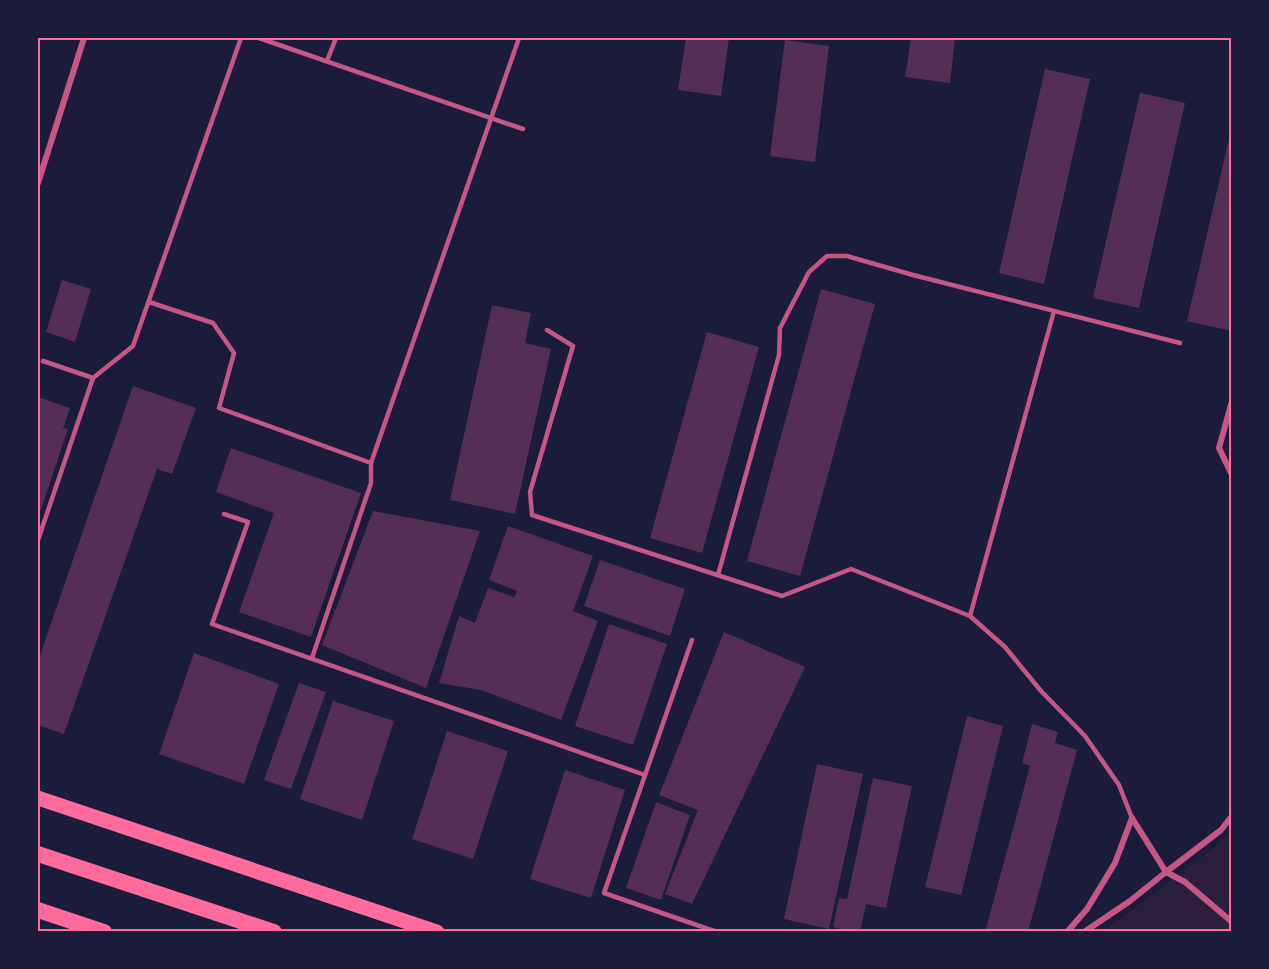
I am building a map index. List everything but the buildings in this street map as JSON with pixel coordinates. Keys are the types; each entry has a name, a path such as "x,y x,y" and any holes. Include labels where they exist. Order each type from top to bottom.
{"highway":[{"path":"39,854 274,932"},
{"path":"38,910 104,932"}],"main road":[{"path":"38,798 437,932"}],"street":[{"path":"38,183 84,38"},
{"path":"1232,401 1219,448 1232,475"},
{"path":"1084,932 1130,902 1221,830 1232,816"},
{"path":"1132,818 1166,872 1185,882 1232,922"},
{"path":"1067,932 1087,909 1115,863 1132,818"}],"lane":[{"path":"38,540 93,378 133,346 241,38"},
{"path":"259,38 523,129"},
{"path":"327,61 336,38"},
{"path":"312,658 371,483 371,463 519,38"},
{"path":"718,575 779,355 780,328 809,272 827,256 847,256 913,276 1180,343"},
{"path":"149,302 213,323 234,353 219,408 371,463"},
{"path":"970,616 1054,311"},
{"path":"548,330 573,346 530,492 532,515 782,596 851,569 970,616 1005,647 1041,691 1085,736 1119,785 1132,818"},
{"path":"43,361 93,378"},
{"path":"224,514 248,522 212,624 645,775"},
{"path":"692,640 604,893 717,932"}],"shaded area":[{"path":"1231,829 1231,931 1103,932 1216,846"}]}
